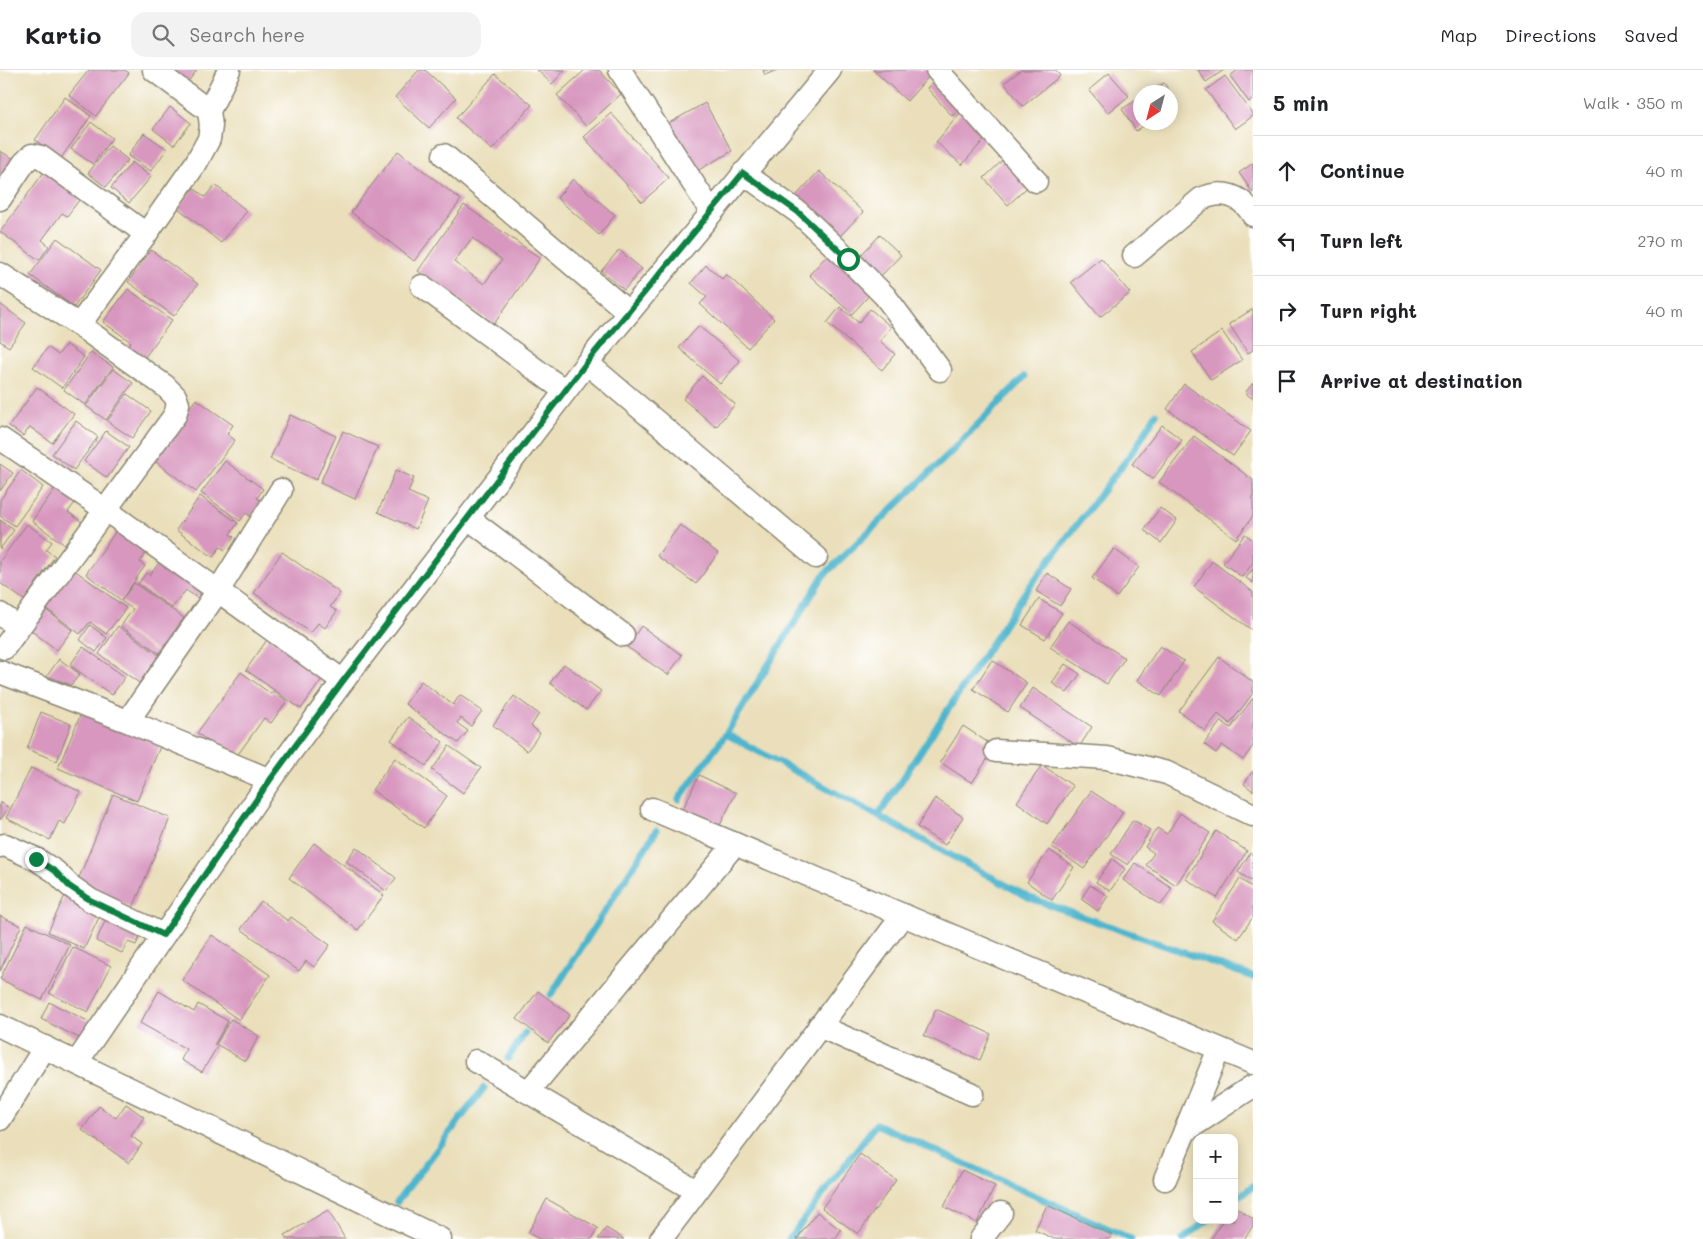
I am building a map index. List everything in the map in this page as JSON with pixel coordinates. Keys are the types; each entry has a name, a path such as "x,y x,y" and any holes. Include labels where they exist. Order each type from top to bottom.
{"street":[{"path":"154,70 209,111"},
{"path":"79,325 196,162 209,139 212,126 209,111 229,70"},
{"path":"620,70 711,211"},
{"path":"77,1062 270,780 343,681 587,362 830,70"},
{"path":"937,70 1036,181"},
{"path":"0,198 24,163 32,155 41,157 146,234"},
{"path":"444,155 628,312"},
{"path":"743,173 798,212 848,259 885,296 940,370"},
{"path":"1134,256 1201,198 1211,194 1228,194 1247,206 1253,215"},
{"path":"0,274 79,325 165,386 175,396 178,404 175,415 4,648"},
{"path":"422,286 565,391"},
{"path":"587,362 816,557"},
{"path":"1,439 106,510 343,681"},
{"path":"134,712 218,591 281,490"},
{"path":"468,518 623,635"},
{"path":"0,614 19,627"},
{"path":"0,672 130,722 270,780"},
{"path":"996,750 1107,758 1167,773 1253,816"},
{"path":"652,809 1253,1063"},
{"path":"528,1092 735,844"},
{"path":"0,846 5,845 36,859 56,872 69,886 90,900 163,935"},
{"path":"661,1239 903,915"},
{"path":"0,1026 440,1239"},
{"path":"819,1026 972,1094"},
{"path":"0,1119 45,1047"},
{"path":"1165,1178 1220,1048"},
{"path":"476,1061 696,1191"},
{"path":"1185,1131 1253,1086"},
{"path":"982,1239 1001,1214"}],"building":[{"path":"89,70 125,70 129,73 96,116 69,95"},
{"path":"162,70 197,70 184,87"},
{"path":"419,70 425,70 456,98 429,128 395,97"},
{"path":"537,70 565,70 552,84"},
{"path":"585,70 599,70 621,94 586,126 557,95"},
{"path":"763,70 777,70 765,75"},
{"path":"873,70 926,70 931,74 907,101"},
{"path":"1021,70 1056,70 1060,76 1023,106 1004,83"},
{"path":"1198,70 1224,70 1206,82"},
{"path":"1238,70 1253,70 1253,99 1249,102 1230,76"},
{"path":"1109,73 1129,96 1108,113 1089,90"},
{"path":"495,74 532,105 492,150 456,118"},
{"path":"1225,76 1253,114 1253,116 1235,129 1206,90"},
{"path":"937,78 963,106 952,116 927,88"},
{"path":"65,97 91,116 61,158 35,140"},
{"path":"1133,102 1133,126 1122,109"},
{"path":"705,103 732,151 697,171 669,123"},
{"path":"170,107 191,123 174,145 153,129"},
{"path":"961,112 988,135 962,165 936,142"},
{"path":"611,113 669,178 642,202 584,137"},
{"path":"91,122 112,138 93,164 71,149"},
{"path":"144,133 167,149 151,171 128,156"},
{"path":"110,146 128,160 106,187 88,173"},
{"path":"0,151 14,159 0,184"},
{"path":"398,151 461,200 414,261 351,212"},
{"path":"1008,155 1033,182 1008,205 984,178"},
{"path":"132,162 151,177 129,203 111,188"},
{"path":"1253,163 1253,193 1239,173"},
{"path":"47,168 83,195 67,216 62,213 42,240 49,246 39,260 0,232"},
{"path":"819,171 863,212 839,237 795,197"},
{"path":"573,179 615,215 599,235 557,198"},
{"path":"215,185 247,211 221,243 178,208 194,188 205,197"},
{"path":"464,205 540,258 494,324 418,271","holes":["472,238 502,260 484,284 454,262"]},
{"path":"880,235 901,255 879,278 858,258"},
{"path":"57,238 101,270 74,307 30,275"},
{"path":"151,250 198,284 174,316 128,282"},
{"path":"619,250 642,269 624,290 601,271"},
{"path":"831,251 874,290 852,314 809,275"},
{"path":"1101,258 1130,293 1100,317 1071,282"},
{"path":"706,265 722,279 726,274 774,319 748,348 700,304 707,297 691,283"},
{"path":"128,289 172,320 142,361 126,349 131,342 103,322"},
{"path":"0,304 26,323 9,347 0,341"},
{"path":"840,307 859,323 870,309 891,327 880,341 895,354 882,370 827,323"},
{"path":"1253,309 1253,350 1248,353 1229,324"},
{"path":"699,326 740,361 720,384 679,348"},
{"path":"1222,331 1242,360 1211,380 1192,352"},
{"path":"66,344 84,357 62,388 33,367 48,347 58,355"},
{"path":"91,352 113,367 85,405 64,390"},
{"path":"113,369 133,383 106,420 86,406"},
{"path":"702,376 735,404 716,427 683,399"},
{"path":"1253,383 1253,399 1245,393"},
{"path":"1184,384 1251,431 1233,456 1167,409"},
{"path":"37,387 74,414 52,443 30,427 23,436 9,426"},
{"path":"127,394 151,411 132,438 107,421"},
{"path":"196,399 233,425 227,434 235,440 196,492 152,459"},
{"path":"290,415 336,436 316,480 270,459"},
{"path":"76,421 98,437 74,470 52,454"},
{"path":"1162,425 1182,440 1153,479 1132,464"},
{"path":"106,431 129,447 107,478 84,461"},
{"path":"343,431 378,447 355,499 320,483"},
{"path":"1194,436 1253,480 1253,516 1236,539 1159,482"},
{"path":"225,461 263,489 257,498 262,501 251,517 246,513 240,521 201,493"},
{"path":"0,464 13,473 0,491"},
{"path":"21,470 43,487 15,526 0,516 0,500"},
{"path":"396,470 414,478 408,492 428,501 416,529 378,512"},
{"path":"56,487 76,501 68,512 82,522 65,545 32,521"},
{"path":"200,496 238,523 230,534 234,537 225,550 220,547 213,557 176,530"},
{"path":"1160,508 1177,520 1161,543 1144,530"},
{"path":"0,520 14,530 0,549"},
{"path":"27,524 52,542 46,550 55,556 24,600 0,583 0,561"},
{"path":"680,525 718,553 696,584 657,556"},
{"path":"116,531 146,553 140,562 145,566 121,600 86,574"},
{"path":"1245,534 1253,540 1253,563 1242,577 1223,563"},
{"path":"1114,549 1139,567 1117,597 1092,578"},
{"path":"282,552 340,593 330,607 337,611 325,628 318,623 311,633 254,593"},
{"path":"161,560 203,589 197,598 186,590 172,608 138,584 146,573 150,575"},
{"path":"1212,561 1253,592 1253,631 1194,587"},
{"path":"69,566 126,608 106,634 90,622 80,634 40,604"},
{"path":"1253,569 1253,583 1246,578"},
{"path":"1047,573 1071,589 1060,606 1036,591"},
{"path":"134,583 184,618 159,653 121,626 133,609 121,601"},
{"path":"1039,599 1062,613 1045,639 1022,625"},
{"path":"41,606 72,630 57,650 25,626"},
{"path":"1068,621 1125,658 1107,684 1050,647"},
{"path":"90,625 107,638 96,652 80,640"},
{"path":"118,626 159,655 139,683 99,654"},
{"path":"641,626 682,655 668,675 627,647"},
{"path":"269,637 324,676 301,709 246,670"},
{"path":"1160,646 1184,661 1161,696 1137,680"},
{"path":"83,647 125,677 112,695 70,665"},
{"path":"1219,657 1253,682 1253,693 1230,724 1218,714 1205,731 1179,711"},
{"path":"59,659 80,674 71,685 47,676"},
{"path":"992,660 1027,683 1008,712 973,689"},
{"path":"564,664 601,691 586,710 550,683"},
{"path":"1065,664 1080,674 1067,693 1052,683"},
{"path":"241,672 271,694 273,691 287,701 271,723 264,718 234,760 197,733"},
{"path":"421,681 453,705 460,695 482,711 471,726 461,718 457,723 468,731 458,743 405,704"},
{"path":"1033,688 1092,727 1079,747 1020,708"},
{"path":"514,696 539,714 531,726 540,733 527,751 493,725"},
{"path":"1253,698 1253,746 1243,760 1222,745 1216,753 1204,744 1221,721 1231,728"},
{"path":"83,709 162,742 137,801 58,768"},
{"path":"41,712 71,724 57,761 27,749"},
{"path":"408,717 443,742 426,766 391,740"},
{"path":"963,726 995,747 972,783 940,762"},
{"path":"449,746 481,768 463,793 432,770"},
{"path":"395,758 447,796 424,828 372,790"},
{"path":"1042,765 1073,786 1047,824 1017,802"},
{"path":"31,768 81,792 65,824 59,821 50,840 6,818"},
{"path":"1253,771 1253,791 1244,784"},
{"path":"699,775 736,793 719,827 683,809"},
{"path":"1091,791 1123,812 1084,869 1052,847"},
{"path":"113,794 170,818 133,908 76,885"},
{"path":"935,798 963,817 945,845 917,827"},
{"path":"0,802 9,808 0,820"},
{"path":"1180,813 1210,833 1176,885 1146,865 1154,853 1145,847 1157,828 1167,834"},
{"path":"1133,820 1150,830 1128,865 1111,854"},
{"path":"1216,831 1247,851 1217,898 1186,879"},
{"path":"314,843 384,895 358,930 289,878"},
{"path":"356,847 396,878 386,891 346,861"},
{"path":"1049,850 1074,867 1052,900 1027,882"},
{"path":"1250,853 1253,855 1253,882 1238,872"},
{"path":"1112,859 1125,869 1110,891 1096,882"},
{"path":"1135,863 1172,888 1161,905 1123,880"},
{"path":"1240,879 1253,888 1253,917 1238,939 1212,921"},
{"path":"1090,885 1108,896 1098,911 1081,899"},
{"path":"66,893 102,911 84,949 48,932"},
{"path":"261,901 288,921 291,917 330,945 314,967 306,961 299,971 241,929"},
{"path":"109,913 143,930 136,945 128,942 122,953 96,941"},
{"path":"0,916 21,926 0,971"},
{"path":"27,924 70,945 42,1000 0,979"},
{"path":"212,935 270,975 239,1020 182,980"},
{"path":"73,947 111,966 88,1012 49,993"},
{"path":"159,991 194,1012 198,1004 228,1021 214,1045 217,1047 202,1072 181,1060 186,1049 140,1023"},
{"path":"538,991 570,1015 548,1043 517,1019"},
{"path":"49,1002 90,1022 81,1039 41,1019"},
{"path":"936,1009 991,1034 980,1060 924,1036"},
{"path":"231,1019 259,1036 245,1061 216,1044"},
{"path":"126,1104 144,1117 131,1136 142,1144 129,1163 82,1130 99,1106 116,1118"},
{"path":"860,1154 896,1180 858,1234 822,1208"},
{"path":"962,1170 995,1186 977,1223 944,1207"},
{"path":"547,1199 598,1228 592,1239 539,1239 528,1233"},
{"path":"1047,1205 1112,1235 1110,1239 1054,1239 1035,1230"},
{"path":"1238,1209 1253,1219 1253,1226 1244,1239 1211,1239 1220,1224 1238,1224"},
{"path":"328,1210 345,1239 287,1239 285,1235"},
{"path":"817,1212 841,1230 835,1239 797,1239"},
{"path":"606,1228 624,1239 598,1239"}],"waterway":[{"path":"726,734 823,576 952,451 1024,377"},
{"path":"679,799 726,734 878,816 1024,594 1137,446 1156,414"},
{"path":"878,816 1030,898 1253,977"},
{"path":"551,995 656,831"},
{"path":"508,1058 525,1033"},
{"path":"397,1202 484,1088"},
{"path":"789,1239 876,1124 1131,1239"},
{"path":"1238,1197 1253,1186"},
{"path":"1183,1239 1203,1224"}],"route":[{"path":"36,859 56,872 69,886 90,900 163,935 270,780 343,681 587,362 743,173 798,212 848,259"}]}
